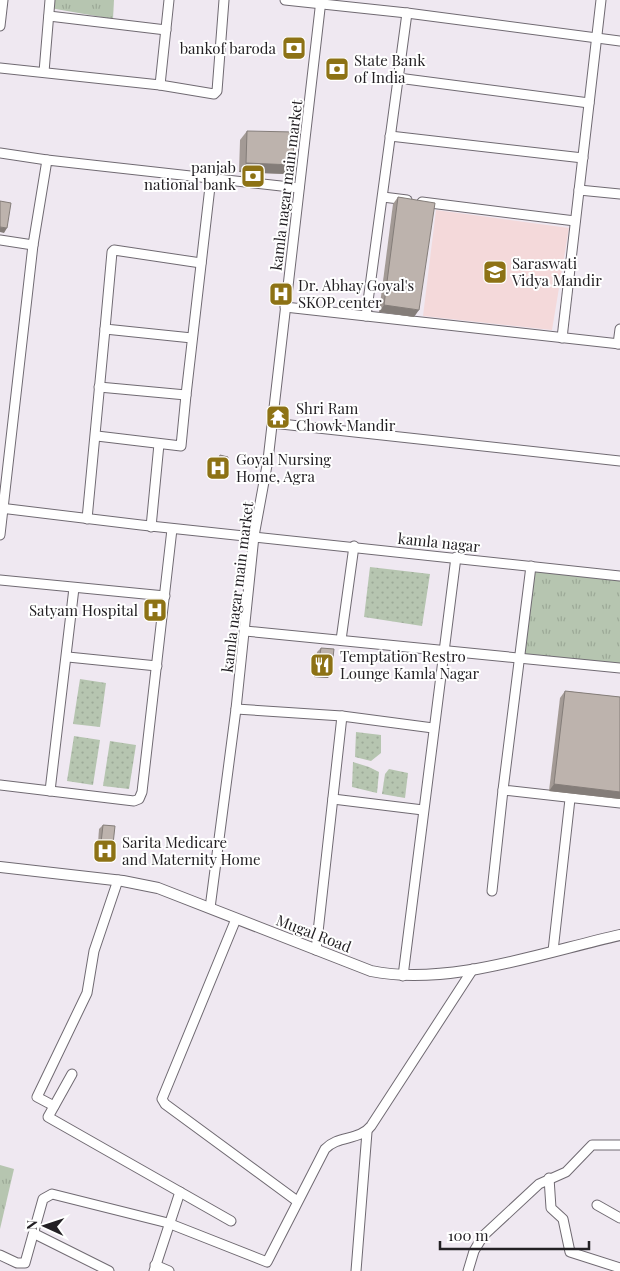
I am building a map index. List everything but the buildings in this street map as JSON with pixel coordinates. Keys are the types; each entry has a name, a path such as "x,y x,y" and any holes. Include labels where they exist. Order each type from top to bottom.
{"street":[{"path":"0,26 4,0"},
{"path":"44,72 50,0"},
{"path":"160,85 169,0"},
{"path":"0,68 160,85 216,94 224,0"},
{"path":"285,0 320,2 620,41"},
{"path":"562,338 600,0"},
{"name":"kamla nagar main market","path":"210,908 236,710 254,536 272,423 320,2"},
{"path":"366,316 407,13"},
{"path":"49,16 166,30"},
{"path":"398,78 589,103"},
{"path":"390,136 583,158"},
{"path":"0,154 299,188"},
{"path":"0,535 33,245 47,160"},
{"path":"97,436 181,446 211,178"},
{"path":"579,190 620,194"},
{"path":"382,196 576,221"},
{"path":"0,240 33,245"},
{"path":"87,519 97,436 112,251 201,262"},
{"path":"285,307 619,344 620,329"},
{"path":"105,329 192,338"},
{"path":"100,387 186,394"},
{"path":"272,423 620,461"},
{"path":"151,527 158,444"},
{"name":"kamla nagar","path":"2,508 151,527 354,546 620,576"},
{"path":"0,786 134,801 139,799 142,792 172,529"},
{"path":"341,640 354,546"},
{"path":"403,976 456,558"},
{"path":"492,891 531,566"},
{"path":"0,580 165,596"},
{"path":"50,791 68,657 74,588"},
{"path":"244,630 620,668"},
{"path":"68,657 157,666"},
{"path":"236,710 342,716 433,728"},
{"path":"316,950 342,716"},
{"path":"503,790 620,804"},
{"path":"333,799 424,810"},
{"path":"553,951 570,799"},
{"name":"Mugal Road","path":"0,867 118,880 158,888 371,971 403,976 473,969 620,936"},
{"path":"54,1106 37,1097 87,993 94,950 118,880"},
{"path":"236,918 162,1099 165,1104 297,1201"},
{"path":"356,1271 367,1132 473,969"},
{"path":"72,1074 48,1117 231,1221"},
{"path":"0,1254 17,1263 25,1263 35,1234 43,1199 52,1194 168,1223 267,1262 320,1155 329,1144 367,1132"},
{"path":"468,1271 474,1251 483,1236 539,1184 548,1178 566,1172 592,1144 620,1145"},
{"path":"548,1178 551,1208 562,1219 570,1252 620,1268"},
{"path":"169,1271 155,1268 168,1223 180,1192"},
{"path":"596,1205 620,1218"},
{"path":"35,1234 109,1271"}],"shaded area":[{"name":"Saraswati Vidya Mandir","path":"436,210 569,228 552,330 423,316"}],"green space":[{"path":"51,0 114,0 113,19 50,8"},
{"path":"531,566 620,576 620,668 520,657"},
{"path":"370,567 430,574 422,626 364,617"},
{"path":"80,679 106,683 100,727 73,724"},
{"path":"356,732 381,735 381,753 371,761 355,757"},
{"path":"74,736 100,740 93,785 67,781"},
{"path":"110,741 136,745 129,789 103,786"},
{"path":"353,762 379,772 377,793 352,787"},
{"path":"389,769 408,773 405,798 382,794 385,774"},
{"path":"0,1165 14,1169 0,1229"}],"place":[{"name":"bankof baroda","path":"294,48"},
{"name":"State Bank of India","path":"337,69"},
{"name":"panjab national bank","path":"253,176"},
{"name":"Saraswati Vidya Mandir","path":"495,272"},
{"name":"Dr. Abhay Goyal's SKOP center","path":"281,294"},
{"name":"Shri Ram Chowk Mandir","path":"278,417"},
{"name":"Goyal Nursing Home, Agra","path":"218,468"},
{"name":"Satyam Hospital","path":"155,610"},
{"name":"Temptation Restro Lounge Kamla Nagar","path":"322,665"},
{"name":"Sarita Medicare and Maternity Home","path":"105,851"}]}
